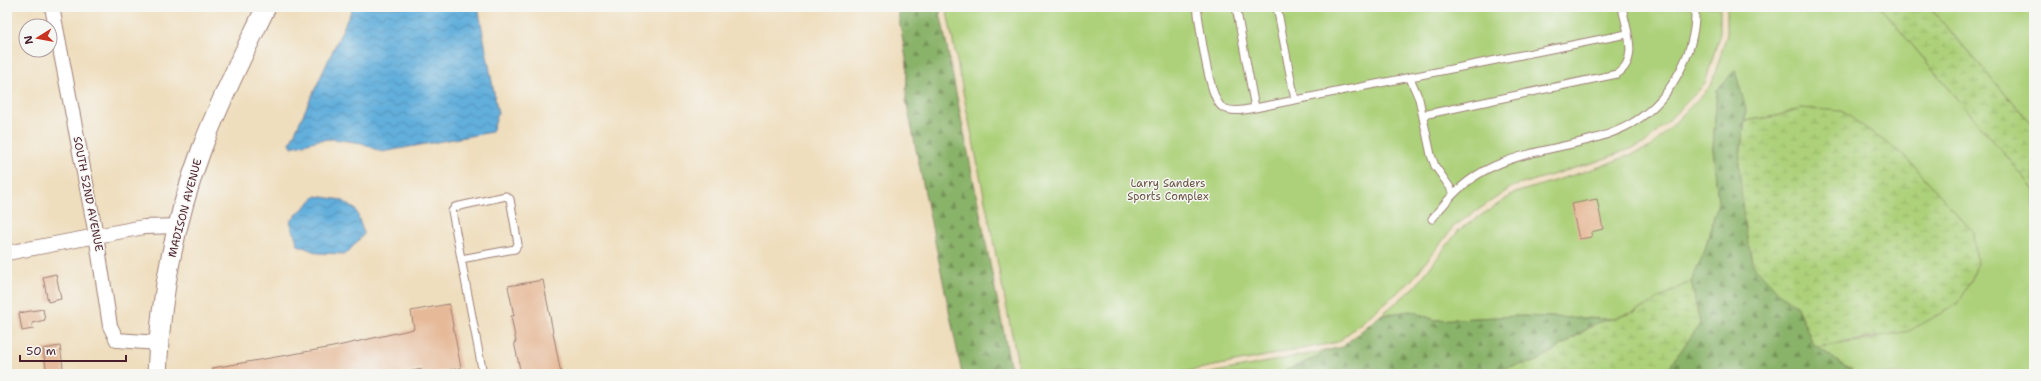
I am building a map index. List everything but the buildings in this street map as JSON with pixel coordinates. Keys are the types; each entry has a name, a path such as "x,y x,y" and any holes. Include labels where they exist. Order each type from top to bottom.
{"main road":[{"name":"MADISON AVENUE","path":"157,374 158,343 166,284 179,226 202,148 266,7"}],"street":[{"name":"SOUTH 52ND AVENUE","path":"52,7 96,235 113,334 117,340 158,343"},
{"path":"7,253 144,226 179,226"}],"lane":[{"path":"1197,7 1212,93 1222,106 1230,110 1255,108 1627,34"},
{"path":"1236,7 1255,108"},
{"path":"1277,7 1295,100"},
{"path":"1423,115 1617,74 1625,69 1631,50 1622,7"},
{"path":"1432,219 1454,193 1473,178 1492,167 1533,153 1601,138 1633,124 1646,114 1660,101 1682,68 1693,37 1695,7"},
{"path":"1410,78 1416,89 1431,155 1435,166 1454,193"},
{"path":"461,259 515,249 518,244 510,199 506,196 455,207 452,211 461,259 483,374"}],"green space":[{"path":"897,7 939,7 1012,374 962,374 906,100 907,64"},
{"name":"Larry Sanders Sports Complex","path":"946,7 1720,7 1720,33 1705,84 1646,143 1598,161 1512,187 1454,226 1410,282 1338,342 1173,374 1020,374"},
{"path":"1727,7 1880,7 2034,189 2034,374 1851,374 1851,368 1845,367 1818,347 1875,339 1974,233 1945,202 1800,108 1777,116 1745,121 1746,109 1717,90 1713,148 1718,202 1704,253 1691,281 1635,312 1610,319 1519,316 1435,320 1411,311 1381,315 1415,287 1459,230 1515,193 1599,167 1651,147 1711,86 1727,34"},
{"path":"1880,7 1929,7 2034,127 2034,189"},
{"path":"1929,7 2034,7 2034,127"},
{"path":"1735,70 1746,109 1739,165 1781,295 1796,305 1813,343 1845,367 1851,368 1851,374 1664,374 1700,324 1691,281 1704,253 1718,202 1713,148 1717,90"},
{"path":"1800,108 1842,111 1906,157 1974,233 1977,264 1972,279 1956,305 1909,331 1818,347 1813,343 1796,305 1781,295 1753,265 1744,222 1739,165 1745,121 1777,116"},
{"path":"1691,281 1700,324 1664,374 1471,374 1536,362 1597,323 1635,312"},
{"path":"1411,311 1435,320 1519,316 1610,319 1582,332 1538,361 1506,369 1471,374 1277,374 1315,358 1325,351 1342,347 1381,315"},
{"path":"1325,351 1315,358 1277,374 1206,374"}],"water":[{"path":"353,7 478,7 498,114 492,132 382,152 362,143 333,139 319,140 292,147 290,143"},
{"path":"316,196 342,200 356,210 364,234 346,254 318,253 298,245 290,221"}]}
